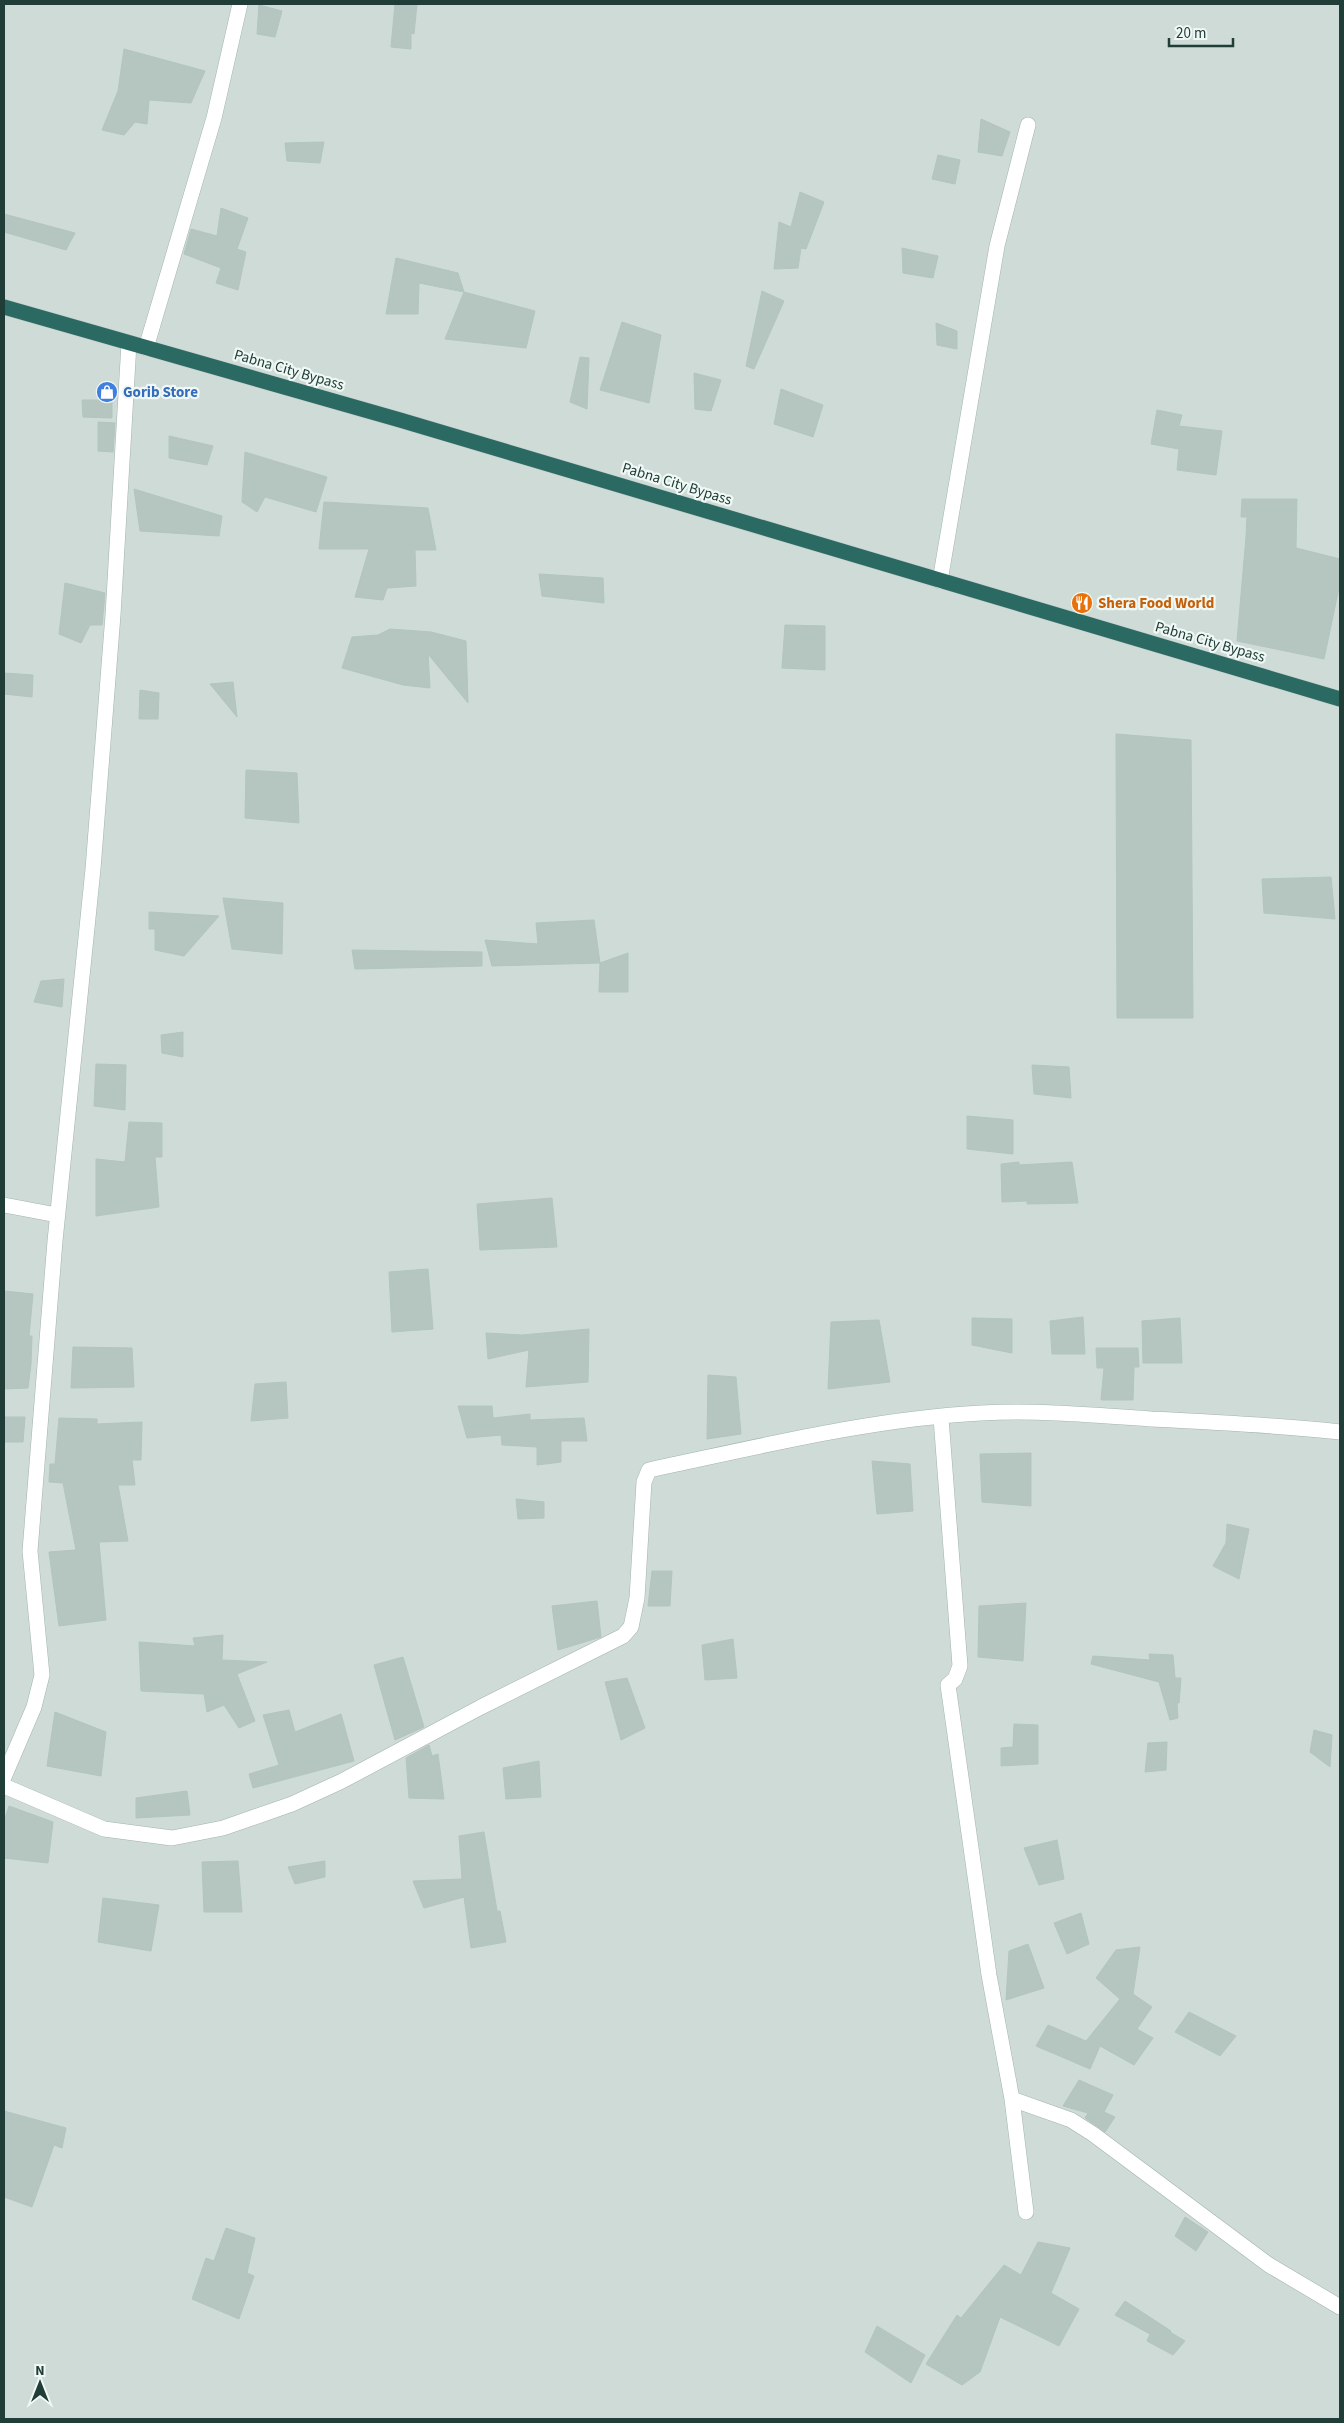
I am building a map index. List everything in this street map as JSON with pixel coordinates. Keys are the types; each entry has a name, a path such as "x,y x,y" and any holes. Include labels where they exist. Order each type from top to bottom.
{"highway":[{"name":"Pabna City Bypass","path":"4,307 400,420 1340,698"}],"street":[{"path":"146,348 214,118 240,4"},
{"path":"940,581 997,246 1028,125"},
{"path":"4,1777 34,1706 42,1675 30,1551 57,1215 93,869 113,614 129,343"},
{"path":"4,1205 57,1215"},
{"path":"4,1786 104,1830 172,1838 240,1824 292,1804 340,1782 481,1707 623,1636 631,1628 637,1598 644,1482 649,1470 822,1435 980,1413 1040,1412 1296,1427 1340,1432"},
{"path":"941,1418 960,1666 955,1679 948,1685 989,1975 1012,2099 1026,2212"},
{"path":"1012,2099 1071,2120 1093,2134 1269,2265 1340,2307"}],"shaded area":[{"path":"4,4 1340,4 1340,2419 4,2419"}],"building":[{"path":"395,4 417,4 414,34 411,33 411,49 391,47"},
{"path":"259,5 282,11 275,37 257,34"},
{"path":"124,49 205,71 191,103 149,100 147,124 135,122 124,135 102,130 118,91"},
{"path":"981,119 1010,132 1002,156 978,152"},
{"path":"324,142 320,163 287,161 285,143"},
{"path":"938,155 960,160 955,184 932,179"},
{"path":"800,192 824,202 806,249 801,248 798,268 774,269 779,222 791,227"},
{"path":"221,208 248,218 237,249 246,252 238,290 216,283 221,268 184,254 191,229 217,236"},
{"path":"4,214 75,233 66,250 4,232"},
{"path":"902,248 938,256 933,278 903,273"},
{"path":"396,258 458,273 464,292 419,283 418,314 386,314"},
{"path":"762,291 784,301 754,369 746,366"},
{"path":"464,292 535,311 526,348 445,339"},
{"path":"622,322 661,335 649,403 600,390"},
{"path":"936,323 957,331 957,349 937,345"},
{"path":"580,357 589,358 587,409 570,402"},
{"path":"694,373 721,380 711,411 695,409"},
{"path":"781,389 823,405 813,437 774,424"},
{"path":"82,400 112,400 112,418 83,417"},
{"path":"1157,410 1182,415 1179,426 1222,431 1216,475 1177,470 1179,449 1151,444"},
{"path":"98,422 115,423 113,452 98,451"},
{"path":"169,436 213,446 207,465 169,458"},
{"path":"245,452 327,477 316,512 265,497 257,512 242,502"},
{"path":"134,489 222,516 219,536 140,531"},
{"path":"1242,499 1297,499 1296,548 1340,559 1340,583 1324,659 1237,641 1247,517 1241,517"},
{"path":"324,502 428,508 436,550 415,550 416,586 387,588 383,600 355,597 369,549 319,549"},
{"path":"539,574 603,578 604,603 542,596"},
{"path":"65,583 105,593 102,625 90,625 81,643 59,634"},
{"path":"785,625 825,626 825,670 782,668"},
{"path":"390,629 431,632 466,641 468,703 428,654 430,688 403,685 342,668 352,637 378,635"},
{"path":"4,673 33,675 32,697 4,694"},
{"path":"233,682 237,717 210,684"},
{"path":"140,690 159,693 158,719 139,719"},
{"path":"1116,734 1191,740 1193,1018 1117,1018"},
{"path":"246,770 297,773 299,823 245,818"},
{"path":"1331,877 1335,919 1264,913 1262,879"},
{"path":"223,898 283,903 282,954 232,949"},
{"path":"149,912 219,916 184,956 155,950 155,929 149,929"},
{"path":"594,920 600,963 492,966 485,940 538,944 536,923"},
{"path":"352,950 482,952 482,966 355,969"},
{"path":"628,953 628,992 599,992 600,963"},
{"path":"64,979 62,1007 34,1002 41,981"},
{"path":"183,1032 183,1057 162,1053 161,1035"},
{"path":"96,1064 126,1065 125,1110 94,1106"},
{"path":"1032,1065 1069,1067 1071,1098 1034,1094"},
{"path":"967,1116 1013,1120 1013,1154 967,1149"},
{"path":"129,1122 162,1123 162,1157 155,1157 159,1207 96,1216 96,1159 125,1162"},
{"path":"1019,1162 1019,1165 1072,1162 1078,1203 1027,1204 1027,1201 1002,1202 1001,1164"},
{"path":"552,1198 557,1247 480,1250 477,1204"},
{"path":"428,1269 433,1329 392,1332 389,1272"},
{"path":"4,1291 33,1294 29,1336 32,1336 28,1388 4,1389"},
{"path":"1083,1317 1085,1354 1052,1354 1050,1321"},
{"path":"972,1318 1012,1319 1012,1353 972,1345"},
{"path":"1180,1318 1182,1363 1143,1363 1142,1321"},
{"path":"879,1320 890,1382 828,1389 831,1322"},
{"path":"589,1329 588,1382 526,1387 529,1350 488,1359 486,1333 522,1335"},
{"path":"73,1347 132,1348 134,1387 71,1388"},
{"path":"1096,1348 1138,1348 1139,1367 1134,1367 1133,1400 1101,1400 1104,1368 1097,1368"},
{"path":"708,1375 736,1377 741,1434 707,1439"},
{"path":"286,1382 288,1418 251,1421 255,1384"},
{"path":"458,1406 492,1406 493,1418 530,1414 530,1420 584,1418 587,1441 561,1441 561,1462 537,1465 537,1447 502,1445 501,1435 467,1438"},
{"path":"4,1417 25,1417 23,1442 4,1442"},
{"path":"59,1418 97,1419 97,1424 142,1422 141,1460 132,1460 135,1485 118,1485 128,1541 99,1542 106,1620 59,1626 49,1552 76,1550 63,1483 49,1482 50,1464 55,1464"},
{"path":"1031,1453 1031,1506 982,1502 980,1454"},
{"path":"872,1461 910,1464 913,1511 877,1514"},
{"path":"516,1499 544,1502 544,1518 518,1519"},
{"path":"1227,1524 1249,1529 1239,1579 1213,1566 1226,1543"},
{"path":"652,1571 672,1571 670,1606 648,1606"},
{"path":"597,1601 601,1637 558,1650 552,1606"},
{"path":"1026,1603 1023,1661 978,1657 979,1606"},
{"path":"223,1635 222,1660 267,1662 237,1674 255,1721 239,1728 224,1705 207,1712 204,1694 141,1691 139,1642 195,1646 193,1638"},
{"path":"733,1639 737,1678 705,1680 702,1645"},
{"path":"1149,1654 1173,1655 1175,1678 1181,1678 1179,1703 1177,1703 1178,1718 1170,1720 1159,1682 1091,1664 1093,1656 1150,1660"},
{"path":"403,1657 424,1727 395,1740 374,1665"},
{"path":"627,1678 645,1728 621,1740 605,1682"},
{"path":"289,1710 295,1732 341,1714 354,1761 253,1788 249,1774 279,1765 263,1715"},
{"path":"55,1712 106,1732 101,1776 47,1766"},
{"path":"1014,1724 1038,1725 1038,1764 1001,1766 1001,1748 1013,1747"},
{"path":"1314,1730 1332,1735 1330,1767 1310,1752"},
{"path":"1167,1742 1166,1770 1145,1772 1148,1743"},
{"path":"429,1745 432,1756 438,1754 444,1799 409,1798 406,1758"},
{"path":"539,1761 541,1797 506,1799 503,1768"},
{"path":"187,1791 190,1815 136,1818 136,1798"},
{"path":"9,1806 53,1822 48,1863 4,1858 4,1821"},
{"path":"484,1832 497,1911 500,1911 506,1942 471,1948 464,1897 424,1908 413,1881 462,1879 459,1836"},
{"path":"1057,1840 1064,1879 1039,1885 1024,1848"},
{"path":"238,1861 242,1912 204,1912 202,1862"},
{"path":"325,1861 325,1877 295,1884 288,1867"},
{"path":"103,1898 159,1905 151,1951 98,1942"},
{"path":"1081,1913 1089,1944 1067,1954 1054,1923"},
{"path":"1028,1944 1044,1988 1006,2000 1009,1951"},
{"path":"1140,1947 1133,1994 1152,2007 1137,2029 1153,2038 1134,2065 1100,2046 1090,2069 1036,2046 1048,2025 1086,2041 1120,1999 1096,1978 1116,1950"},
{"path":"1189,2012 1236,2036 1220,2056 1175,2032"},
{"path":"1079,2080 1113,2095 1104,2112 1115,2117 1105,2132 1085,2118 1088,2113 1063,2106"},
{"path":"4,2111 66,2128 62,2148 54,2145 32,2207 4,2197"},
{"path":"1185,2217 1208,2232 1196,2251 1175,2236"},
{"path":"226,2228 255,2238 247,2273 254,2276 239,2319 192,2299 206,2258 214,2261"},
{"path":"1038,2242 1070,2248 1051,2293 1079,2309 1059,2346 1000,2317 980,2372 962,2385 926,2364 957,2315 961,2318 1004,2265 1021,2275"},
{"path":"1125,2301 1185,2341 1173,2355 1147,2341 1150,2334 1115,2315"},
{"path":"877,2326 925,2355 911,2383 865,2352"}],"place":[{"name":"Gorib Store","path":"107,392"},
{"name":"Shera Food World","path":"1082,603"}]}
